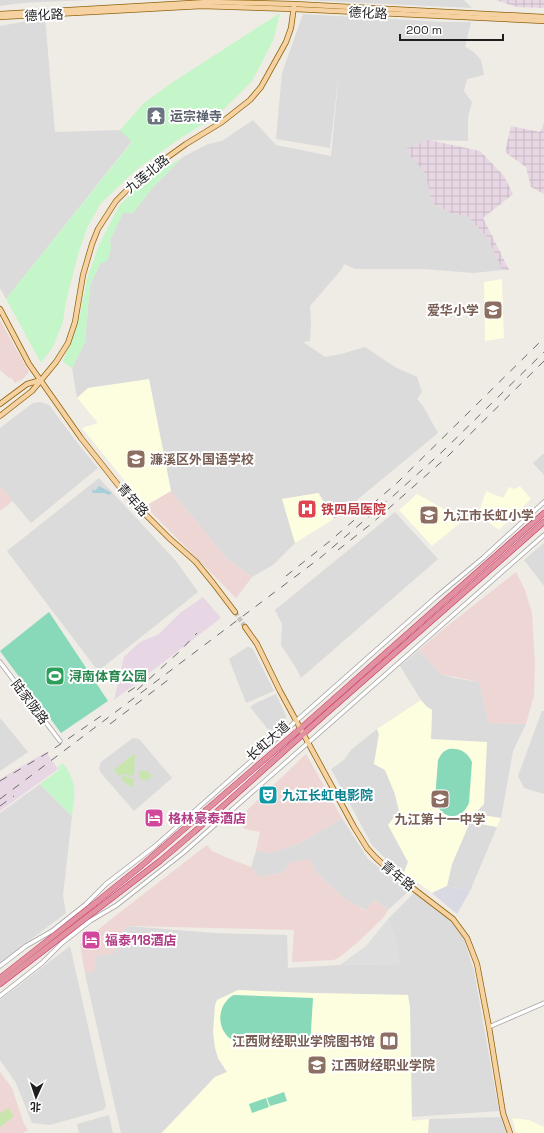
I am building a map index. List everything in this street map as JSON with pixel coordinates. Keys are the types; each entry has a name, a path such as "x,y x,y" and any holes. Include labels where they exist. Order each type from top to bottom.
{"highway":[{"name":"长虹大道","path":"0,978 140,867 301,728 544,513"},
{"name":"长虹大道","path":"0,984 160,861 544,522"}],"main road":[{"name":"德化路","path":"0,14 208,2 294,4 544,17"},
{"name":"德化路","path":"0,17 202,6 294,4 544,21"},
{"name":"九莲北路","path":"0,416 32,391 56,362 68,343 74,322 83,275 92,244 98,230 116,200 140,177 186,144 222,122 250,100 261,87 286,42 291,28 294,4"},
{"name":"青年路","path":"0,309 30,364 81,438 126,495 169,538 196,562 235,612"},
{"path":"0,404 27,384 41,380"},
{"name":"青年路","path":"244,627 257,644 280,691 367,848 375,858 389,870 453,919 467,938 477,964 503,1114 510,1133"}],"street":[{"path":"0,966 26,946 52,931 86,904 106,884 154,847 430,602 483,558 544,502"},
{"path":"0,996 42,963 62,943 90,921 117,905 183,853 544,535"},
{"name":"陆家陇路","path":"0,662 60,741"},
{"path":"489,1027 544,1003"}],"shaded area":[{"path":"0,0 90,0 21,3 0,6"},
{"path":"302,0 464,0 472,8"},
{"path":"496,0 544,0 544,8 517,7"},
{"path":"303,14 443,22 471,22 465,47 474,52 481,60 484,75 467,79 464,91 472,102 468,117 468,141 429,140 406,149 425,173 432,203 455,215 466,215 487,237 502,270 474,273 425,269 355,269 344,264 341,270 310,306 310,341 303,342 325,357 365,347 395,367 417,377 422,392 417,399 423,406 438,433 334,519 319,493 282,499 295,543 273,565 252,577 227,559 171,491 149,380 88,388 77,398 72,368 85,342 90,285 100,264 111,248 110,240 123,213 133,213 152,188 183,157 208,144 222,141 253,120 276,145 331,156 339,73 330,148 276,139 282,73"},
{"path":"45,18 55,132 120,130 132,141 6,299 0,288 0,26"},
{"path":"544,123 544,194 531,187 526,167 505,152 511,126 540,132"},
{"path":"429,140 480,151 504,176 513,194 483,218 509,270 502,270 487,237 466,215 455,215 432,203 425,173 405,149"},
{"name":"爱华小学","path":"502,279 504,338 485,341 484,282"},
{"path":"0,320 29,372 23,379 15,383 11,377 9,378 0,370"},
{"name":"濂溪区外国语学校","path":"149,379 171,491 145,506 82,428 98,423 77,398 88,388"},
{"path":"41,402 49,405 98,468 31,523 0,486 0,428 33,403"},
{"path":"544,453 544,475 533,463"},
{"path":"99,478 176,561 198,592 98,671 7,551"},
{"path":"0,486 13,501 0,511"},
{"path":"520,486 531,499 499,530 478,515 486,491 503,498 509,487 515,489"},
{"path":"171,491 227,559 252,577 236,598 145,506"},
{"name":"铁四局医院","path":"318,493 334,519 295,543 282,499"},
{"name":"九江市长虹小学","path":"417,494 464,520 432,546 399,510"},
{"path":"395,512 438,559 301,678 281,645 282,624 275,610"},
{"path":"544,543 544,586 524,560"},
{"path":"516,572 525,590 532,613 535,664 534,695 526,724 489,723 479,682 441,674 419,650"},
{"path":"203,597 221,618 114,700 124,657 140,642 159,634 180,613"},
{"path":"247,647 253,649 274,691 246,703 229,659"},
{"path":"419,650 441,674 454,678 479,682 489,723 526,724 513,751 501,818 475,814 436,740 431,739 432,710 421,700 400,666"},
{"path":"276,694 286,716 286,721 270,732 250,707"},
{"name":"九江第十一中学","path":"421,700 432,710 431,739 487,742 484,804 475,814 501,818 497,827 470,822 452,864 447,886 432,893 404,872 408,862 388,825 399,811 395,794 385,770 374,764 379,734 377,729"},
{"path":"542,711 544,711 544,794 524,788 518,776"},
{"path":"0,718 28,752 0,771"},
{"path":"377,729 379,734 374,764 385,770 395,794 399,811 388,825 408,862 404,872 388,861 372,845 331,769 344,760 351,750"},
{"path":"133,738 139,739 172,778 134,811 101,773 99,768 101,762"},
{"path":"46,752 58,769 0,811 0,779"},
{"path":"306,754 342,818 300,843 272,853 256,851 260,832 245,829 237,820"},
{"path":"40,784 72,816 63,895 66,913 0,963 0,813"},
{"path":"342,818 368,859 409,891 388,910 374,900 367,911 342,897 316,872 309,859 282,873 260,877 251,867 256,851 272,853 300,843"},
{"path":"470,822 497,827 470,891 447,886 452,864"},
{"path":"207,845 212,851 251,867 260,877 282,873 291,862 309,859 316,872 342,897 366,911 374,900 388,910 383,918 358,942 334,960 292,962 294,930 129,926 115,938 115,953 96,956 95,970 85,974 80,944"},
{"path":"447,886 470,891 457,914 432,893"},
{"path":"415,892 453,922 464,939 474,971 499,1111 411,1117 410,1008 408,995 313,993 218,1058 227,1072 215,1077 161,1133 121,1133 85,974 95,970 95,956 128,926 214,933 287,935 288,968 400,964 396,941 388,919"},
{"path":"388,919 396,941 401,964 340,965 366,946"},
{"path":"70,946 106,1106 103,1110 50,1125 32,1123 16,1083 0,1060 0,1000"},
{"name":"江西财经职业学院","path":"238,990 408,995 410,1008 412,1121 429,1119 428,1133 162,1133 215,1077 227,1072 218,1058 215,1048 213,1032 215,1005 217,1000"},
{"path":"0,1072 12,1088 24,1124 28,1130 22,1133 0,1133"},
{"path":"109,1115 113,1133 79,1133 77,1124"},
{"path":"502,1117 509,1133 428,1133 429,1119"},
{"path":"512,1118 529,1120 544,1127 544,1133 516,1133"}],"green space":[{"path":"280,13 273,41 252,81 218,115 182,137 136,170 101,203 88,226 79,251 66,301 63,322 53,347 41,363 6,299 132,142 120,130 144,103 170,84"},
{"path":"183,157 152,188 133,213 123,213 110,240 111,248 108,260 100,264 90,285 85,342 72,368 63,362 80,315 87,279 99,245 119,206 138,187"},
{"name":"浔南体育公园","path":"49,612 108,701 61,733 0,651"},
{"path":"449,749 463,751 472,762 469,803 461,813 456,816 446,815 442,812 435,800 438,760 442,753"},
{"path":"134,754 134,776 123,774 120,777 114,770"},
{"path":"63,763 71,777 74,788 72,816 40,784 59,770 58,767"},
{"path":"146,770 151,777 148,780 139,779 139,771"},
{"path":"125,776 134,779 133,787 126,784 121,778"},
{"path":"234,995 313,998 310,1046 239,1043 233,1041 222,1029 220,1018 223,1006 228,999"},
{"path":"284,1092 287,1101 270,1106 267,1098"},
{"path":"266,1098 269,1107 252,1113 249,1104"},
{"path":"8,1108 14,1116 0,1127 0,1113"}],"water":[{"path":"99,486 112,493 109,495 104,493 93,493 93,489 95,491"}],"tunnel":[{"path":"235,612 245,627"}],"railway":[{"path":"286,576 330,541 398,482 544,338"},
{"path":"0,799 320,558 392,497 443,451 544,352"},
{"path":"338,550 371,524 447,457 544,361"},
{"path":"137,690 179,652 197,633"},
{"path":"110,724 168,680"},
{"path":"128,692 140,684"},
{"path":"0,781 49,752 101,716"},
{"path":"0,806 14,796"}],"place":[{"name":"运宗禅寺","path":"156,116"},
{"name":"爱华小学","path":"493,310"},
{"name":"濂溪区外国语学校","path":"136,459"},
{"name":"铁四局医院","path":"307,509"},
{"name":"九江市长虹小学","path":"429,515"},
{"name":"浔南体育公园","path":"55,676"},
{"name":"九江长虹电影院","path":"268,795"},
{"name":"九江第十一中学","path":"440,799"},
{"name":"格林豪泰酒店","path":"154,818"},
{"name":"福泰118酒店","path":"91,940"},
{"name":"江西财经职业学院图书馆","path":"389,1041"},
{"name":"江西财经职业学院","path":"317,1065"}]}
